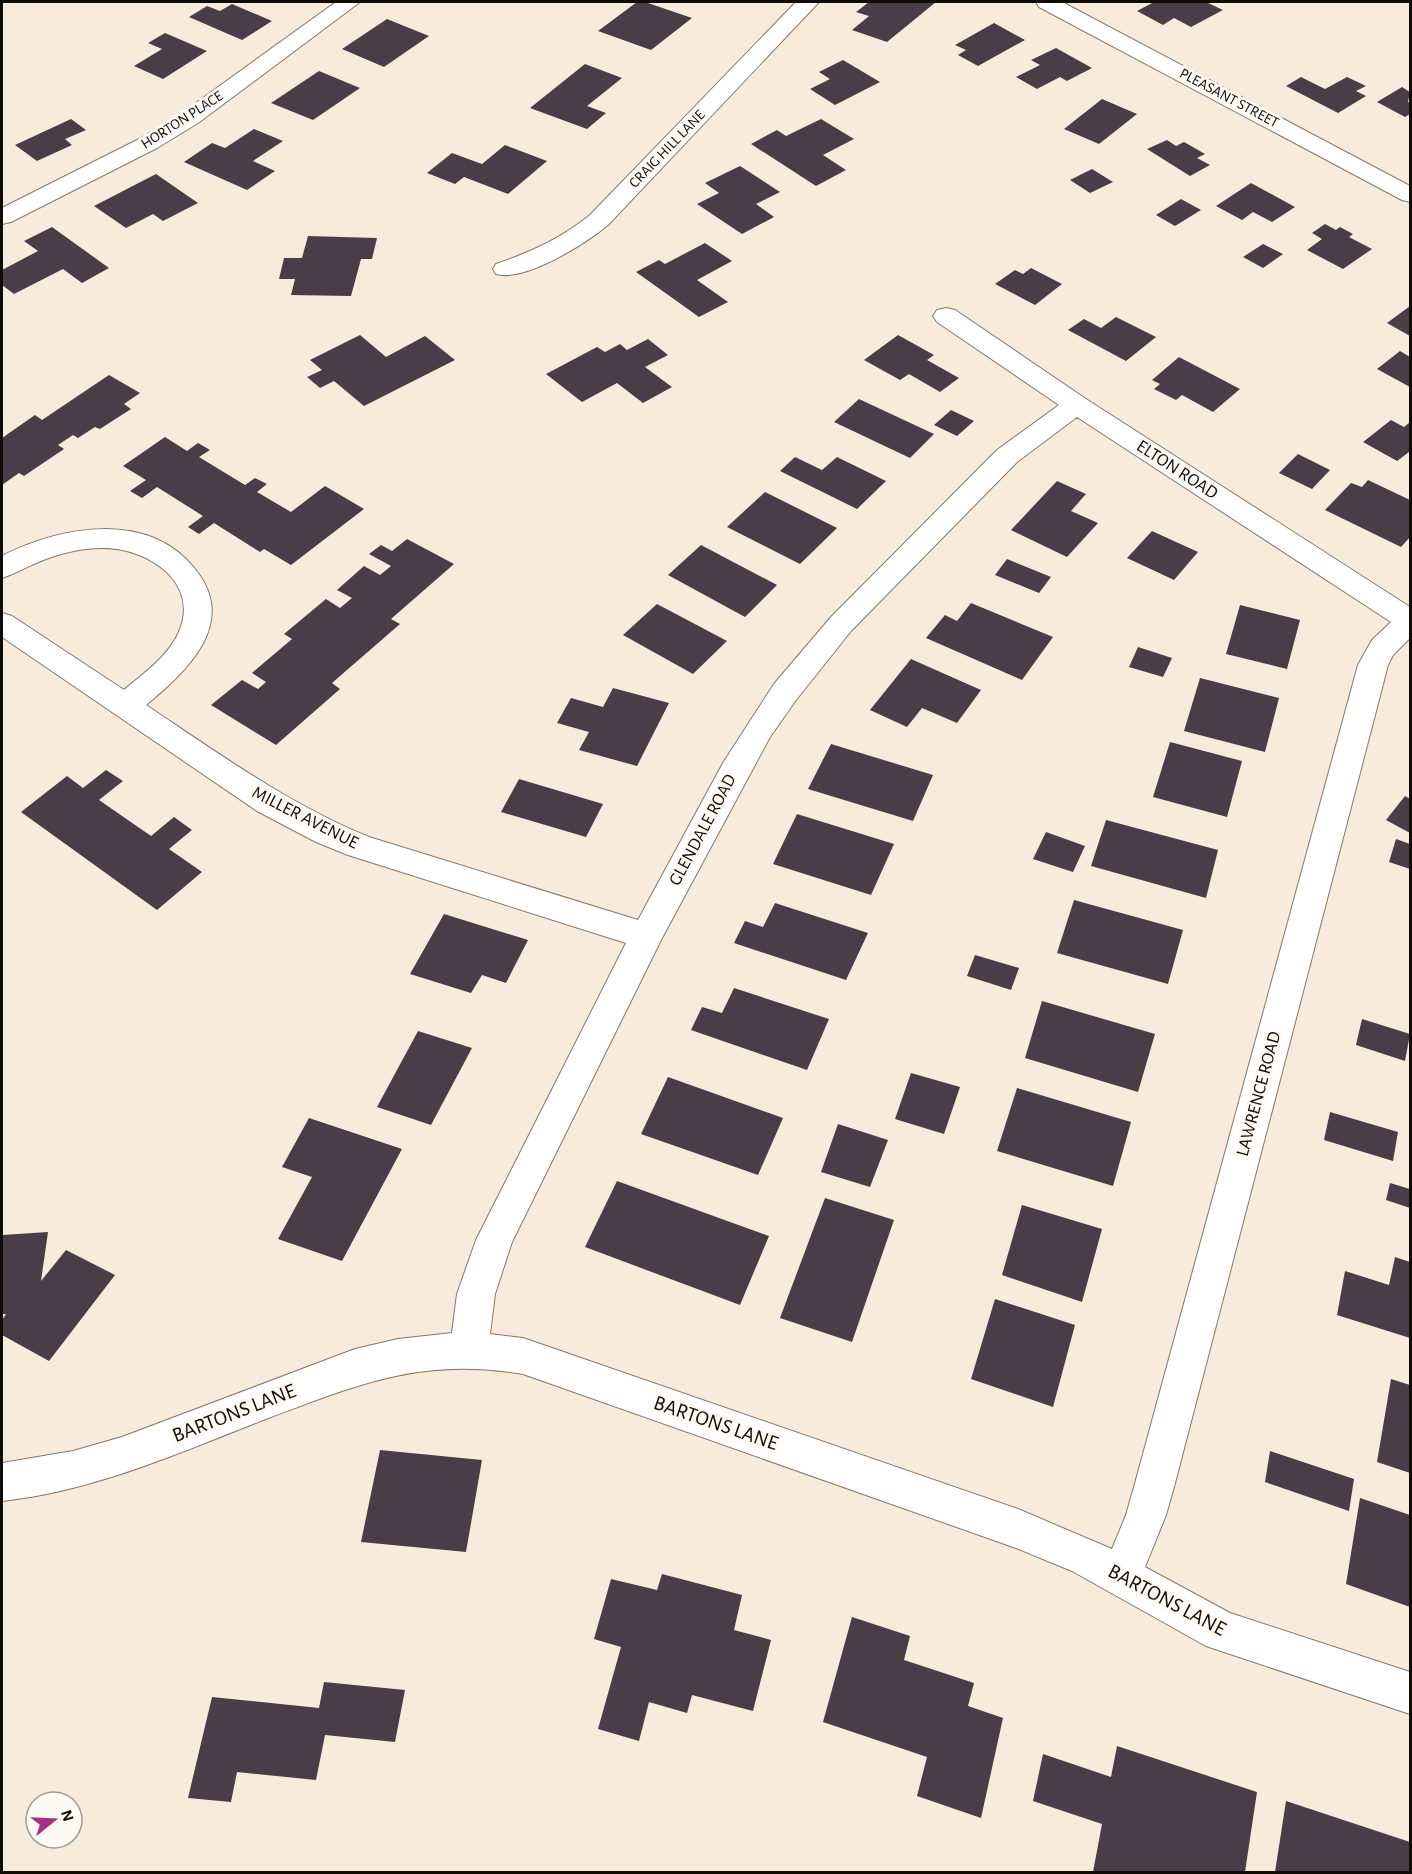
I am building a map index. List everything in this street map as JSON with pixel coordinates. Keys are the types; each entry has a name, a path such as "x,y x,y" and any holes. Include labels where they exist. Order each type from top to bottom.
{"street":[{"name":"HORTON PLACE","path":"2,217 170,130 349,2"},
{"name":"CRAIG HILL LANE","path":"505,269 549,253 586,231 808,2"},
{"name":"PLEASANT STREET","path":"1047,2 1410,195"},
{"name":"ELTON ROAD","path":"946,316 1077,405 1410,621"},
{"name":"GLENDALE ROAD","path":"469,1348 476,1294 494,1240 646,936 739,763 785,692 841,624 1007,456 1077,405"},
{"path":"2,568 24,555 47,546 72,541 119,538 138,542 155,550 171,560 185,574 198,603 199,619 193,635 169,668 124,706"},
{"name":"LAWRENCE ROAD","path":"1120,1575 1146,1515 1154,1487 1373,666 1382,648 1410,621"},
{"name":"MILLER AVENUE","path":"2,623 268,802 327,833 359,846 646,936"},
{"name":"BARTONS LANE","path":"2,1482 73,1470 122,1456 355,1367 414,1353 469,1348 523,1356 1061,1546 1120,1575 1221,1631 1410,1694"}],"building":[{"path":"637,2 645,2 692,18 651,50 598,31"},
{"path":"869,2 936,2 887,42 852,30 869,16 856,12"},
{"path":"1154,2 1206,2 1223,10 1191,27 1174,18 1163,25 1137,11"},
{"path":"232,4 272,21 242,40 189,17 207,6 220,11"},
{"path":"387,19 429,36 384,67 342,49"},
{"path":"994,23 1025,40 978,66 958,55 966,50 955,45"},
{"path":"165,33 207,51 163,79 134,66 162,49 148,43"},
{"path":"1056,48 1092,68 1067,81 1060,77 1037,89 1016,77 1040,65 1031,60"},
{"path":"843,60 880,82 835,105 810,89 830,79 819,72"},
{"path":"585,64 622,78 587,106 606,113 587,129 530,108"},
{"path":"319,71 360,88 313,120 271,103"},
{"path":"1301,77 1325,89 1347,77 1366,86 1356,91 1366,96 1338,113 1286,86"},
{"path":"1402,87 1410,92 1408,102 1410,103 1410,114 1405,117 1377,102"},
{"path":"1102,99 1137,114 1099,144 1064,129"},
{"path":"71,119 86,130 65,139 72,145 37,161 15,145"},
{"path":"821,119 854,139 823,155 846,170 816,186 751,144 777,130 786,136"},
{"path":"254,129 283,141 253,161 275,171 247,190 184,162 212,143 225,148"},
{"path":"1167,140 1176,146 1184,142 1205,154 1197,158 1210,165 1190,176 1147,149"},
{"path":"505,145 547,161 508,194 464,177 455,184 427,173 452,153 482,164"},
{"path":"740,166 780,192 756,204 774,217 742,234 697,204 719,193 705,183"},
{"path":"1092,169 1113,182 1090,193 1070,180"},
{"path":"156,174 198,203 163,221 153,214 126,228 94,206"},
{"path":"1251,183 1295,207 1272,222 1253,212 1242,220 1216,206"},
{"path":"1181,199 1201,210 1175,226 1156,215"},
{"path":"1325,224 1336,230 1340,227 1353,234 1349,237 1372,249 1343,269 1307,250 1322,239 1312,233"},
{"path":"52,227 109,268 82,283 63,269 14,294 2,285 2,270 38,251 24,241"},
{"path":"308,236 377,238 372,259 361,259 351,296 291,295 295,279 279,279 284,258 302,258"},
{"path":"705,243 732,261 697,280 728,302 699,317 636,272 659,260 665,264"},
{"path":"1263,244 1283,254 1263,268 1243,257"},
{"path":"1031,268 1062,284 1035,305 995,284 1015,270 1023,274"},
{"path":"1410,306 1410,336 1387,323"},
{"path":"1116,317 1156,337 1126,361 1068,330 1084,319 1101,328"},
{"path":"360,335 386,357 425,336 455,360 364,406 334,381 320,388 307,377 322,370 310,360"},
{"path":"898,335 934,355 927,360 959,378 940,392 909,374 900,380 864,360"},
{"path":"648,339 668,355 645,367 672,387 643,403 617,383 582,402 546,374 597,347 605,352 620,344 627,350"},
{"path":"1400,351 1410,357 1410,387 1377,369"},
{"path":"1179,357 1240,389 1213,412 1182,395 1176,400 1154,389 1160,384 1152,380"},
{"path":"109,375 140,393 124,404 131,409 100,429 95,427 78,438 73,435 58,445 64,449 24,476 19,473 2,485 2,438 35,415 42,420"},
{"path":"859,399 934,434 910,458 834,422"},
{"path":"951,410 974,421 957,436 934,425"},
{"path":"1391,420 1404,427 1410,422 1410,453 1397,461 1363,442"},
{"path":"165,437 187,451 198,443 210,450 199,457 245,485 255,478 267,484 257,492 291,512 325,486 364,509 291,565 264,549 260,552 214,523 199,534 188,527 203,516 157,487 142,498 130,491 146,480 123,466"},
{"path":"1298,454 1330,470 1312,489 1279,473"},
{"path":"795,457 822,470 837,457 886,481 857,509 780,471"},
{"path":"1368,480 1410,500 1410,537 1401,547 1325,510 1351,483 1362,487"},
{"path":"1057,481 1086,494 1071,511 1098,523 1067,557 1011,530"},
{"path":"765,492 837,528 800,564 727,527"},
{"path":"1152,531 1198,552 1174,580 1127,558"},
{"path":"407,539 454,564 391,619 400,624 332,683 340,689 276,745 211,705 242,680 258,689 266,682 252,673 292,639 284,634 326,599 340,608 352,598 337,590 364,566 380,575 391,566 369,554 381,545 392,551"},
{"path":"701,545 777,585 745,617 668,575"},
{"path":"1007,559 1051,577 1039,593 995,575"},
{"path":"971,603 1053,637 1022,680 926,638 945,615 957,621"},
{"path":"657,604 727,641 693,674 623,635"},
{"path":"1240,605 1300,620 1287,669 1226,654"},
{"path":"1138,647 1172,658 1163,677 1129,667"},
{"path":"911,659 981,690 957,723 922,708 907,727 870,710"},
{"path":"1200,678 1279,698 1265,752 1184,731"},
{"path":"613,688 669,703 637,766 579,750 589,732 557,723 571,698 603,707"},
{"path":"1170,742 1242,761 1227,817 1153,797"},
{"path":"831,744 933,775 913,821 808,789"},
{"path":"106,770 123,781 99,800 151,836 174,817 192,830 169,849 202,872 157,910 21,812 67,776 83,788"},
{"path":"519,779 603,804 586,837 501,812"},
{"path":"1405,796 1410,799 1410,833 1386,820"},
{"path":"797,814 894,844 871,895 773,864"},
{"path":"1106,820 1218,850 1206,898 1091,866"},
{"path":"1046,832 1085,846 1073,872 1033,859"},
{"path":"1396,839 1410,844 1410,869 1389,862"},
{"path":"1074,900 1183,930 1168,984 1057,953"},
{"path":"775,903 868,933 846,980 734,943 745,921 763,927"},
{"path":"444,914 528,940 506,983 482,975 471,993 410,974"},
{"path":"975,955 1019,968 1011,990 967,976"},
{"path":"734,988 829,1019 807,1070 691,1030 702,1007 722,1013"},
{"path":"1042,1001 1155,1034 1138,1092 1025,1058"},
{"path":"1362,1019 1410,1034 1405,1061 1356,1045"},
{"path":"418,1031 472,1048 431,1125 377,1107"},
{"path":"911,1073 960,1087 944,1134 895,1119"},
{"path":"668,1077 783,1118 758,1175 641,1134"},
{"path":"1017,1088 1131,1122 1113,1186 997,1151"},
{"path":"1330,1112 1398,1132 1393,1161 1324,1140"},
{"path":"309,1118 402,1149 342,1261 278,1239 312,1177 282,1167"},
{"path":"838,1124 888,1140 870,1187 821,1172"},
{"path":"617,1181 769,1236 740,1305 585,1247"},
{"path":"1390,1183 1410,1189 1410,1208 1386,1200"},
{"path":"825,1198 894,1220 852,1342 780,1318"},
{"path":"1022,1205 1102,1229 1082,1302 1002,1275"},
{"path":"48,1232 41,1281 66,1250 115,1275 49,1361 2,1335 2,1320 6,1314 2,1314 2,1235"},
{"path":"1395,1257 1410,1262 1410,1338 1337,1315 1345,1271 1389,1285"},
{"path":"995,1299 1075,1325 1053,1407 971,1379"},
{"path":"1391,1379 1410,1385 1410,1473 1377,1462"},
{"path":"380,1450 482,1460 466,1552 361,1542"},
{"path":"1270,1451 1354,1479 1349,1511 1265,1482"},
{"path":"1360,1498 1410,1515 1410,1607 1346,1584"},
{"path":"662,1574 742,1595 734,1630 771,1640 753,1711 692,1695 687,1713 649,1702 639,1741 598,1729 621,1647 594,1639 611,1579 657,1590"},
{"path":"852,1617 910,1636 904,1660 974,1683 968,1706 1003,1718 981,1818 917,1796 927,1757 823,1722"},
{"path":"324,1682 405,1690 395,1742 325,1735 316,1780 237,1772 231,1802 188,1798 212,1697 319,1708"},
{"path":"1117,1746 1257,1792 1245,1872 1093,1872 1102,1824 1033,1801 1043,1754 1111,1777"},
{"path":"1286,1801 1410,1842 1410,1872 1275,1872"}]}
